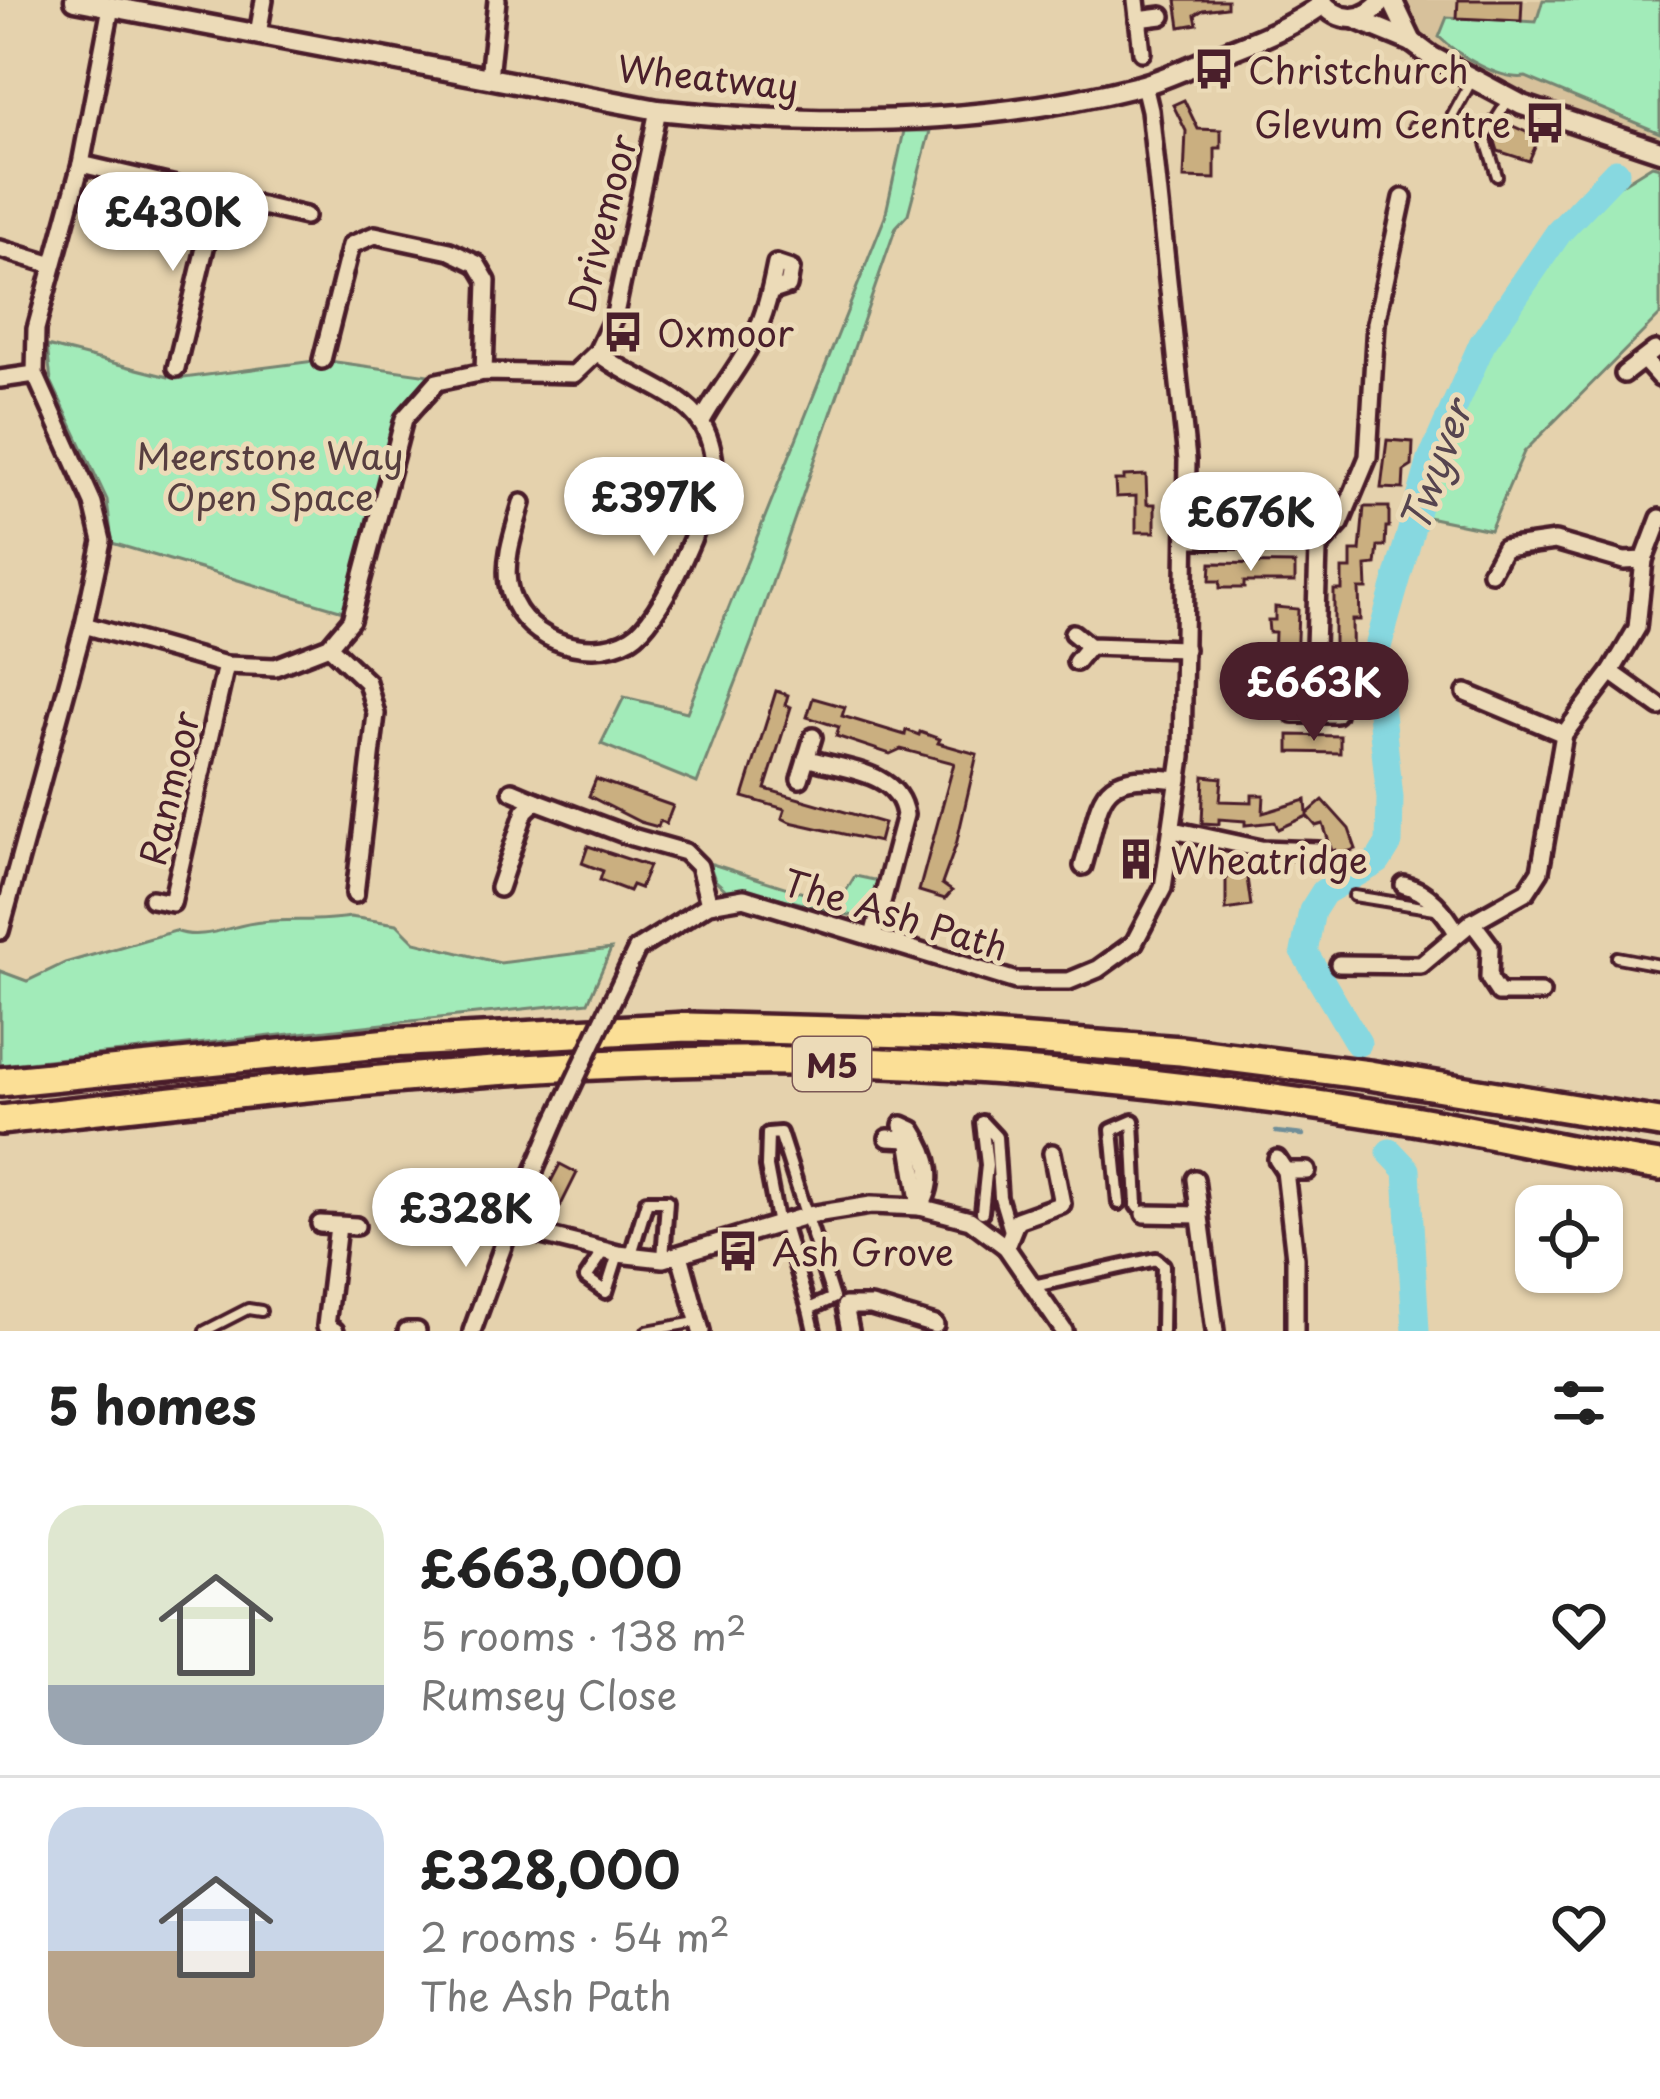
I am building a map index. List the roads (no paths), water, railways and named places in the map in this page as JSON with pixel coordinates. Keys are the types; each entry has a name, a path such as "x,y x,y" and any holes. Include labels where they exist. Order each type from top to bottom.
{"highway":[{"name":"M5","path":"0,1082 388,1043 687,1027 948,1034 1181,1051 1369,1075 1660,1124"},
{"name":"M5","path":"0,1120 389,1079 686,1060 956,1066 1177,1087 1403,1118 1660,1166"}],"street":[{"name":"Wheatway","path":"75,0 658,110 747,119 926,119 1034,108 1144,85 1275,32 1321,2"},
{"path":"258,34 264,0"},
{"path":"489,77 497,0"},
{"path":"1136,0 1142,52"},
{"path":"1356,19 1388,0 1412,42"},
{"path":"1321,2 1332,14 1412,42 1509,98 1660,151"},
{"path":"0,931 84,625 102,541 94,503 35,374 36,329 81,164 111,7"},
{"path":"1138,19 1162,16"},
{"name":"The Ash Path","path":"709,904 744,898 1016,981 1069,981 1098,969 1134,944 1162,888 1173,830 1188,539 1187,460 1144,85"},
{"name":"Drivemoor","path":"329,646 351,620 404,419 437,382 484,372 574,374 597,352 615,314 658,110"},
{"path":"81,164 218,194 296,218"},
{"path":"184,358 218,194"},
{"path":"1313,714 1318,548 1340,524 1368,457 1376,323 1403,197"},
{"path":"322,360 351,245 375,235 450,250 477,263 487,281 484,372"},
{"path":"0,249 53,265"},
{"path":"701,423 752,341 770,292"},
{"path":"522,503 508,554 508,587 515,605 539,632 580,648 616,645 649,625 703,506 714,460 701,423 686,407 597,352"},
{"path":"1624,374 1650,355 1660,378"},
{"path":"0,379 35,374"},
{"path":"1339,964 1420,965 1472,922 1532,886 1540,871 1564,734 1612,671 1637,628 1645,560 1660,518"},
{"path":"1188,539 1298,539 1318,548"},
{"path":"1491,572 1504,548 1555,541 1624,561 1645,560"},
{"path":"84,625 226,664 275,667 329,646 367,682 376,714 361,886"},
{"path":"1073,633 1089,646 1185,649"},
{"path":"1076,662 1089,646"},
{"name":"Ranmoor","path":"152,899 172,903 226,664"},
{"path":"1612,671 1660,707"},
{"path":"1474,700 1564,734"},
{"path":"1294,715 1336,714"},
{"path":"800,779 813,737"},
{"path":"806,758 882,780 903,802 905,815 873,936"},
{"path":"1083,866 1098,848 1099,803 1113,785 1143,776 1179,780"},
{"path":"472,1331 555,1122 637,949 709,904 699,866 685,852 512,791"},
{"path":"507,883 525,812 536,801"},
{"path":"1173,830 1318,851"},
{"path":"1404,885 1418,888 1457,934"},
{"path":"1472,922 1490,946 1489,978 1499,993 1541,993"},
{"path":"1119,1202 1112,1130 1133,1121 1141,1210 1200,1215"},
{"path":"976,1216 987,1165 982,1122 996,1137 1000,1197 1010,1229 1064,1331"},
{"path":"902,1125 913,1130 921,1142 928,1164 931,1190 920,1207"},
{"path":"808,1309 833,1298 780,1132 768,1134 766,1167 814,1331"},
{"path":"887,1138 909,1139 920,1207"},
{"path":"510,1227 662,1259 809,1216 871,1205 976,1216 1010,1229 1070,1206 1052,1153"},
{"path":"1295,1331 1295,1258 1281,1165 1307,1171"},
{"path":"1195,1179 1215,1331"},
{"path":"618,1253 646,1201 667,1201 662,1259"},
{"path":"976,1216 1010,1229"},
{"path":"320,1224 356,1226"},
{"path":"335,1331 326,1326 338,1226"},
{"path":"680,1255 699,1326"},
{"path":"1038,1285 1156,1259 1163,1265 1162,1331"},
{"path":"850,1331 845,1306 872,1306 935,1325"},
{"path":"406,1331 417,1331"}],"lane":[{"path":"1414,127 1447,126 1473,79"},
{"path":"1497,176 1485,137 1509,98"},
{"path":"1354,896 1439,909"},
{"path":"1617,957 1660,965"},
{"path":"205,1331 248,1309 261,1311"},
{"path":"647,1331 699,1326"}],"waterway":[{"name":"Twyver","path":"1358,1043 1304,952 1312,911 1324,892 1378,861 1389,843 1390,798 1375,657 1431,460 1482,344 1559,232 1616,172"},
{"path":"1276,1132 1303,1135"},
{"name":"Twyver","path":"1390,1152 1407,1170 1416,1331"}],"place":[{"name":"Christchurch","path":"1214,69"},
{"name":"Glevum Centre","path":"1545,123"},
{"name":"Oxmoor","path":"623,332"},
{"name":"Wheatridge","path":"1136,859"},
{"name":"Ash Grove","path":"738,1251"}],"park label":[{"name":"Meerstone Way Open Space","path":"270,476"}]}
